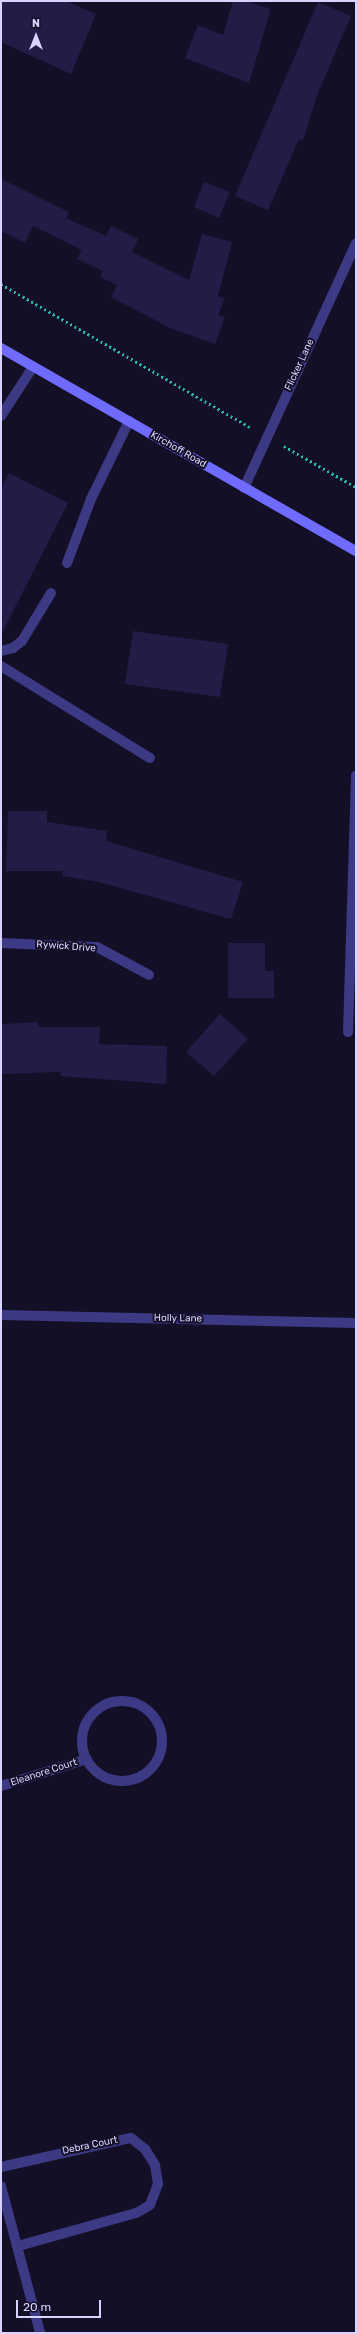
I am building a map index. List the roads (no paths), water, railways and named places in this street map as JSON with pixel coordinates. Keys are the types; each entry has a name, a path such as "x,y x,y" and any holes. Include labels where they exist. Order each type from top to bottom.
{"main road":[{"name":"Kirchoff Road","path":"1,348 356,551"}],"street":[{"name":"Flicker Lane","path":"244,488 356,243"},
{"path":"1,416 33,366"},
{"path":"67,563 91,499 129,422"},
{"path":"1,651 13,648 22,641 51,593"},
{"path":"1,666 150,758"},
{"path":"348,1032 353,912 356,775"},
{"name":"Rywick Drive","path":"1,943 98,947 149,975"},
{"name":"Holly Lane","path":"1,1315 356,1323"},
{"name":"Eleanore Court","path":"127,1702 139,1705 157,1722 161,1733 160,1752 151,1768 141,1776 117,1781 104,1777 87,1759 83,1735 87,1723 103,1706 127,1702"},
{"name":"Eleanore Court","path":"1,1786 87,1759"},
{"name":"Debra Court","path":"1,2167 131,2138 145,2150 155,2165 158,2184 150,2205 136,2213 18,2246"},
{"path":"1,2186 40,2333"}]}
